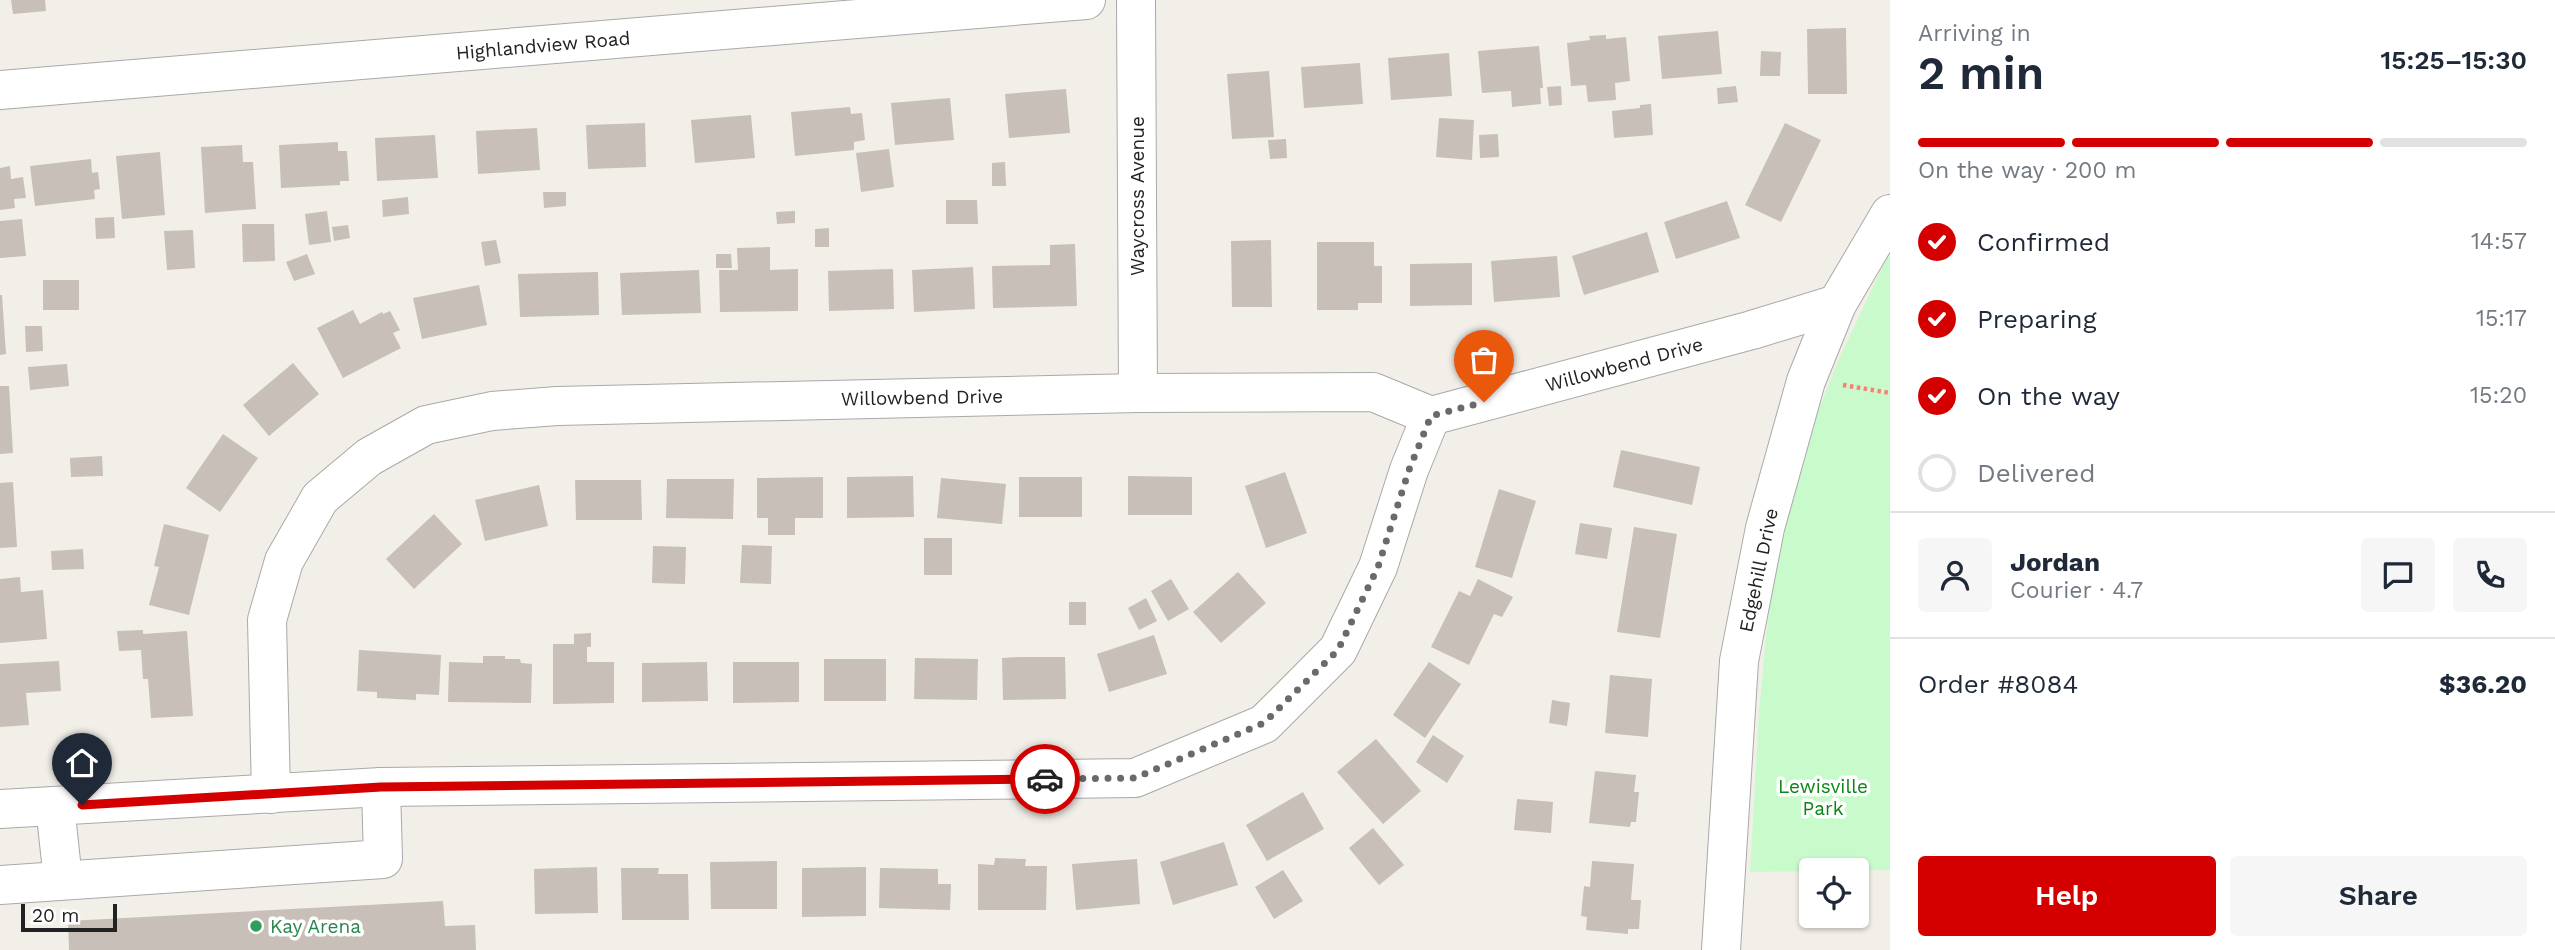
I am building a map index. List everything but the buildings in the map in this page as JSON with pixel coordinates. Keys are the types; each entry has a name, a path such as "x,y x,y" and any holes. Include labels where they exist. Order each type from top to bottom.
{"street":[{"name":"Highlandview Road","path":"0,90 1086,0"},
{"name":"Waycross Avenue","path":"1136,0 1139,393"},
{"name":"Edgehill Drive","path":"1721,950 1739,661 1765,528 1807,379 1837,304 1890,214"},
{"name":"Willowbend Drive","path":"271,794 267,620 284,561 320,498 369,457 426,425 492,411 557,406 1139,393 1373,391 1431,416 1752,330 1837,304"},
{"path":"0,809 381,787 1135,778 1264,723 1338,650 1378,567 1409,470 1431,416"},
{"path":"0,885 383,859 381,787"},
{"path":"55,806 63,880"}],"path":[{"path":"1807,379 1890,393"}],"green space":[{"name":"Lewisville Park","path":"1890,251 1890,870 1869,870 1869,858 1799,858 1799,871 1750,872 1759,712 1773,565 1798,462 1838,361"}],"way so far":[{"path":"1045,779 1135,778 1264,723 1338,650 1378,567 1409,470 1431,416 1484,402"}],"place":[{"name":"Kay Arena","path":"256,926"}],"route":[{"path":"82,805 381,787 1045,779"}]}
